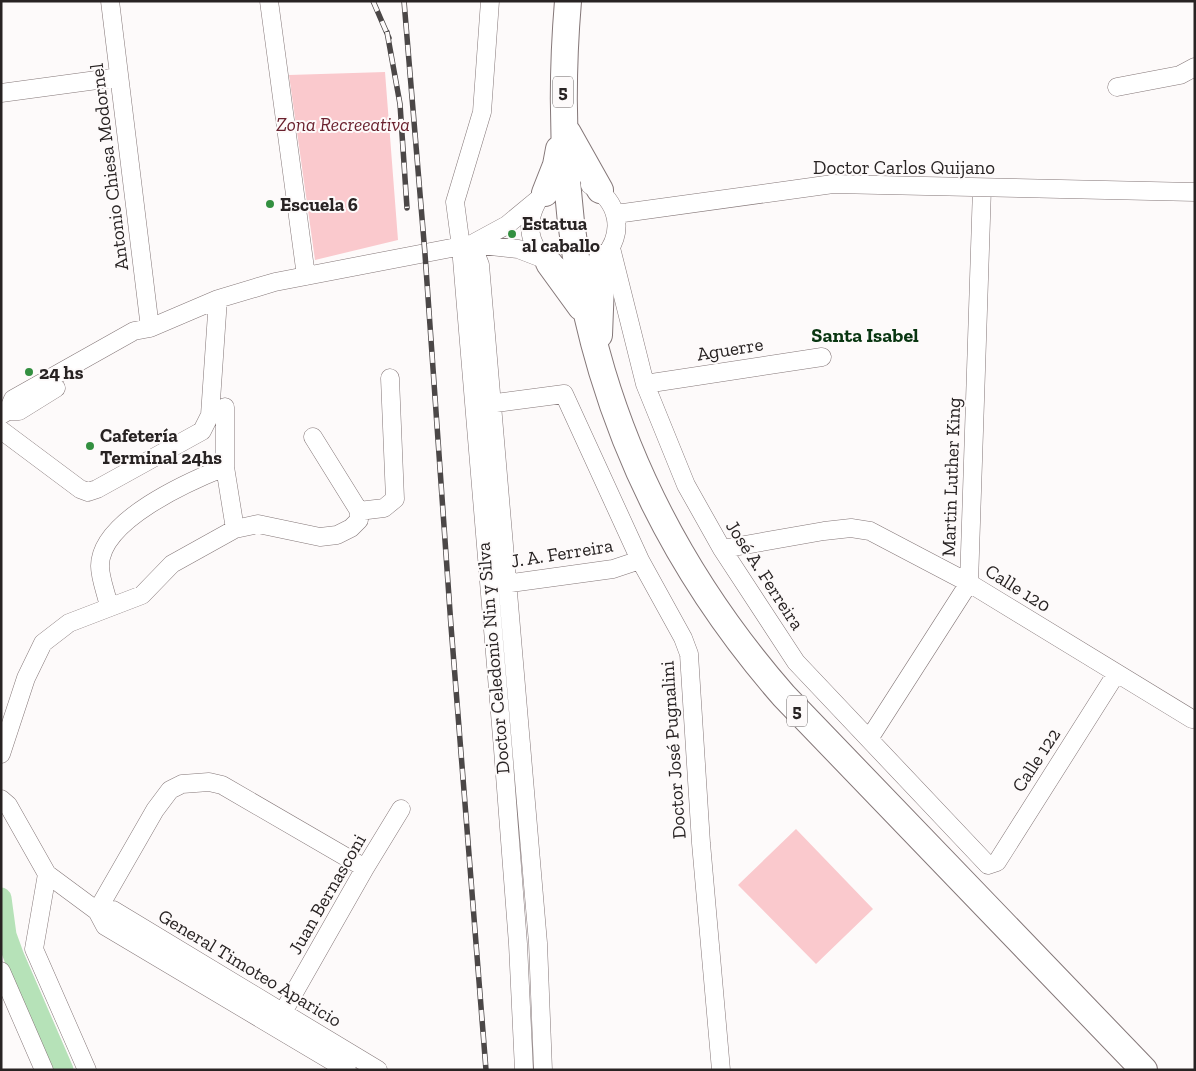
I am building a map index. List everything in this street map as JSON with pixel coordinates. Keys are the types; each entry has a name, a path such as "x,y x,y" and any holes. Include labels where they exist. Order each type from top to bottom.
{"highway":[{"name":"5","path":"568,1 564,55 563,123 550,192 569,215 586,316 609,400 626,442 674,540 725,622 755,663 824,740 1144,1070"},
{"path":"563,123 578,155 600,190"},
{"path":"598,360 607,253"},
{"path":"547,261 586,316"}],"street":[{"name":"Antonio Chiesa Modornel","path":"110,1 150,328"},
{"path":"269,1 306,276"},
{"path":"467,245 455,202 482,112 490,1"},
{"path":"1116,87 1193,72"},
{"path":"1,93 119,77"},
{"name":"Doctor Carlos Quijano","path":"616,214 833,184 1195,192"},
{"path":"5,413 19,411 140,341 150,328 218,298 306,276 467,245 518,248 558,267 577,270 591,266 607,253 616,231 616,214 610,201 600,190 590,185 550,192 507,225 467,245"},
{"name":"Martin Luther King","path":"869,739 969,583 982,188"},
{"path":"547,261 532,242 530,232 532,211 550,192"},
{"name":"Doctor Celedonio Nin y Silva","path":"467,245 480,265 509,583 538,943 542,1070"},
{"name":"Doctor Celedonio Nin y Silva","path":"467,245 474,406 504,749 518,944 523,1069"},
{"name":"José A. Ferreira","path":"607,253 645,384 686,485 722,549 796,662 988,864"},
{"path":"1,430 80,489 88,492 97,489 202,431 210,415 218,298"},
{"name":"Aguerre","path":"645,384 822,357"},
{"path":"360,511 384,508 395,499 390,378"},
{"name":"Doctor José Pugnalini","path":"492,404 564,394 640,560 682,638 688,654 701,843 721,1070"},
{"path":"474,406 492,404"},
{"path":"225,407 225,467 236,529"},
{"path":"1,754 26,678 44,643 69,623 142,595 172,564 236,529 258,524 320,538 337,535 351,528 359,520 360,511 313,437"},
{"path":"109,607 100,565 105,549 115,533 135,514 168,494 225,467"},
{"name":"Calle 120","path":"722,549 851,528 870,531 969,583 1192,719"},
{"name":"J. A. Ferreira","path":"489,586 613,569 640,560"},
{"name":"Calle 122","path":"988,864 997,862 1116,674"},
{"path":"504,749 522,748"},
{"path":"97,911 155,810 170,790 182,784 209,782 222,785 365,868"},
{"name":"General Timoteo Aparicio","path":"1,799 8,805 47,874 97,911 106,926 374,1069"},
{"name":"Juan Bernasconi","path":"279,1019 401,809"},
{"path":"47,874 34,949 87,1070"},
{"path":"518,944 538,943"},
{"path":"1,971 44,1070"},
{"name":"General Timoteo Aparicio","path":"279,1019 347,1070"}],"green space":[{"name":"Zona Recreeativa","path":"385,72 398,240 315,260 289,75"},
{"path":"796,829 873,909 816,964 738,885"}],"waterway":[{"path":"1,898 6,935 63,1070"}],"railway":[{"path":"373,1 389,38"},
{"path":"404,1 425,254 451,626 486,1070"},
{"path":"387,32 400,104 407,208"}],"place":[{"name":"Escuela 6","path":"270,204"},
{"name":"Estatua al caballo","path":"512,234"},
{"name":"24 hs","path":"29,372"},
{"name":"Cafetería Terminal 24hs","path":"90,446"}],"district":[{"name":"Santa Isabel","path":"865,335"}]}
